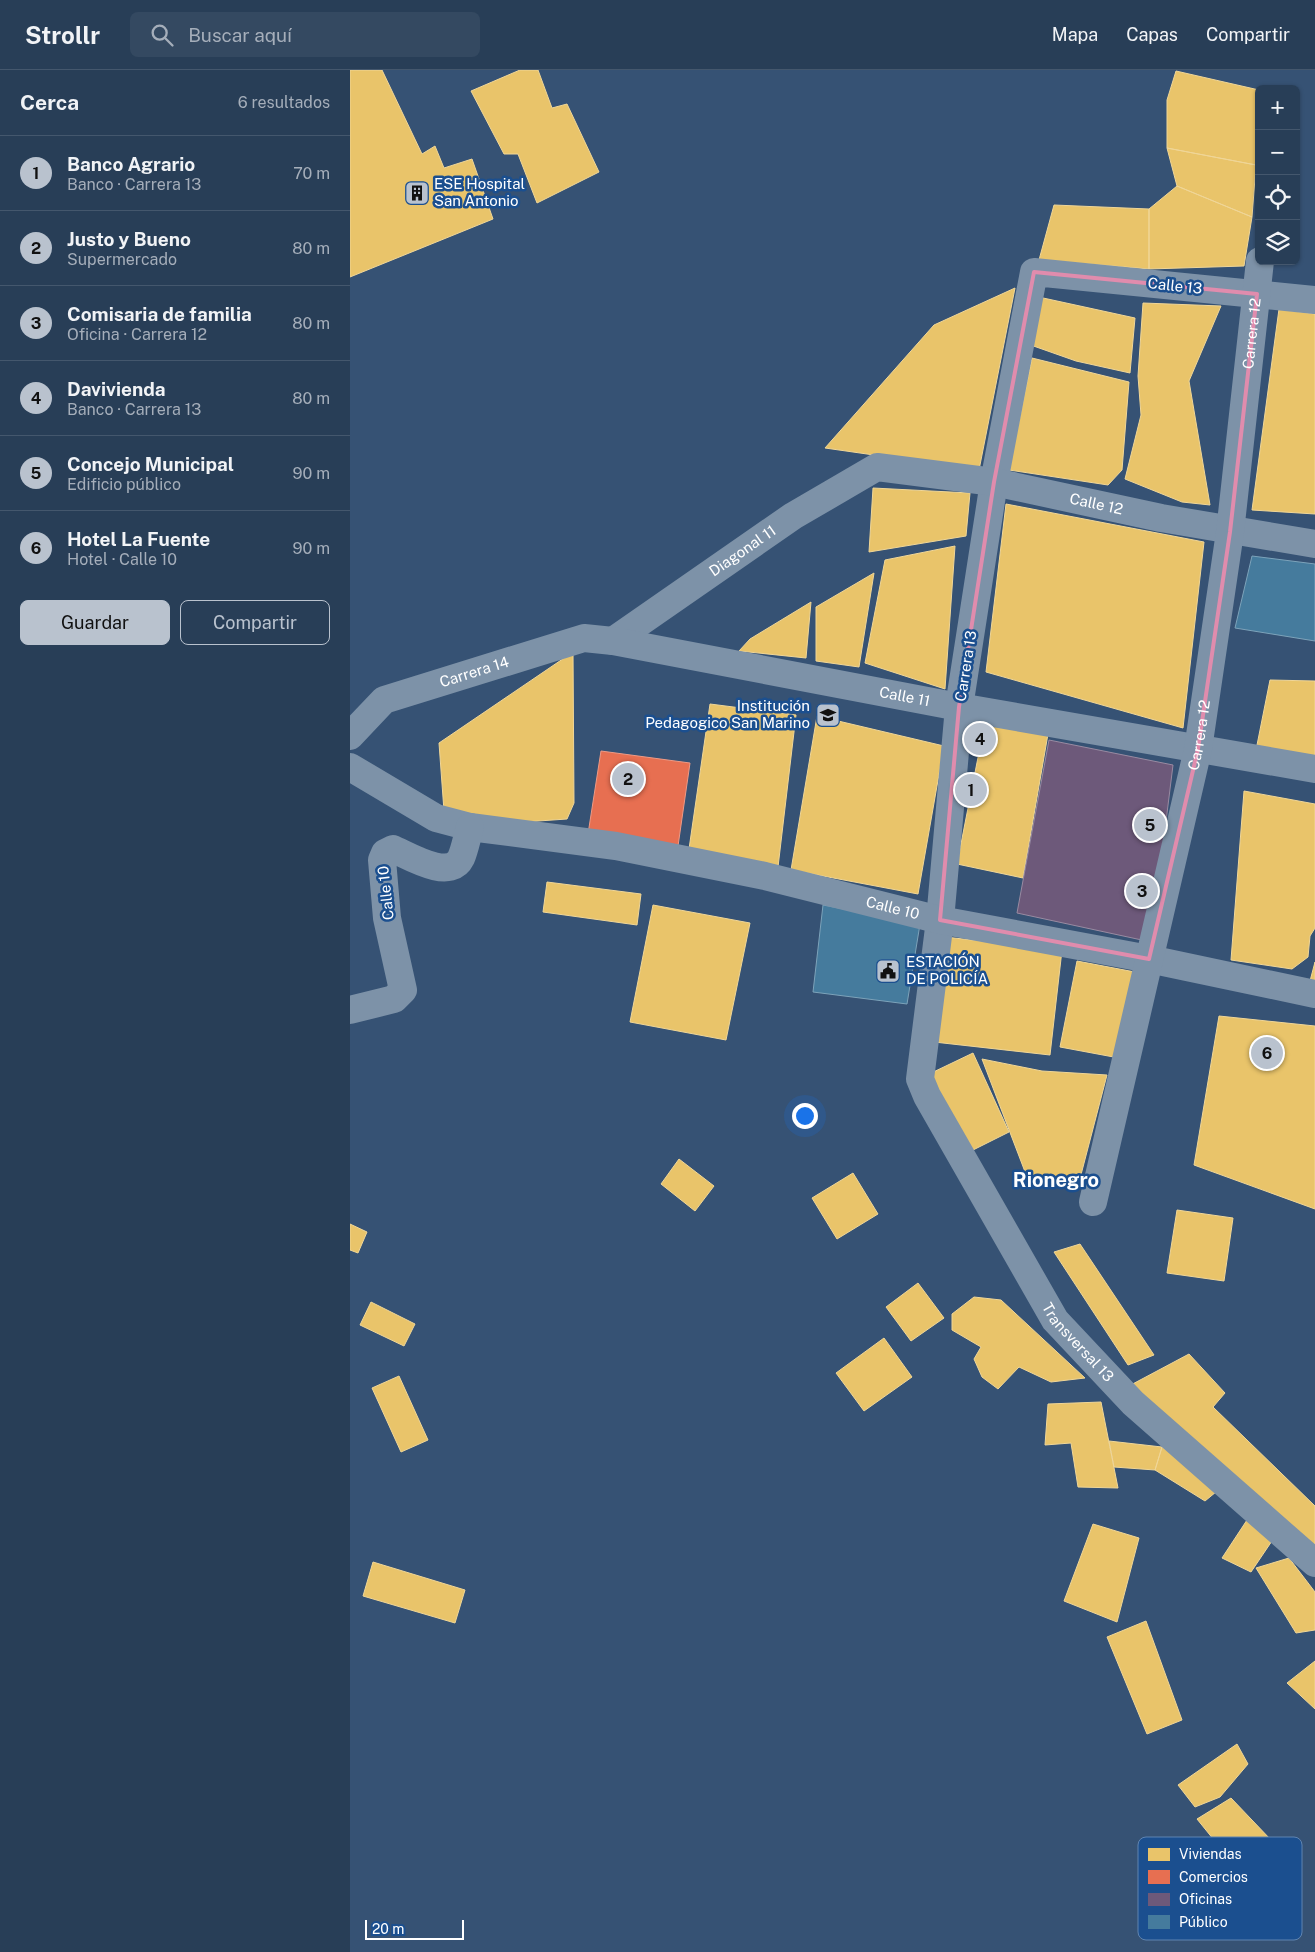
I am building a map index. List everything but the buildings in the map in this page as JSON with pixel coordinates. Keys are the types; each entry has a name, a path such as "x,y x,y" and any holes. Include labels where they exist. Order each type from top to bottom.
{"street":[{"name":"Carrera 12","path":"1093,1202 1198,750 1230,532 1260,265"},
{"name":"Calle 13","path":"1034,272 1315,300"},
{"name":"Carrera 13","path":"922,1063 940,920 959,707 994,482 1034,272"},
{"name":"Calle 12","path":"876,467 994,482 1230,532 1315,544"},
{"name":"Diagonal 11","path":"613,641 793,516 876,467"},
{"name":"Carrera 14","path":"350,736 384,700 584,638 613,641"},
{"name":"Calle 11","path":"613,641 959,707 1315,769"},
{"name":"Calle 10","path":"350,767 436,818 470,827 616,846 766,876 940,920 1149,959 1315,994"},
{"name":"Calle 10","path":"350,1010 394,999 403,990 387,918 382,860 385,852 393,849 439,868 451,867 460,860 470,827"},
{"name":"Transversal 13","path":"922,1063 920,1079 927,1096 1055,1320 1132,1403 1315,1563"}],"highlighted area":[{"path":"1034,272 1257,294 1230,532 1198,749 1149,959 940,920 959,707 994,482"}],"place":[{"name":"ESE Hospital San Antonio","path":"417,193"},
{"name":"Institución Pedagogico San Marino","path":"828,715"},
{"name":"Davivienda","path":"980,739"},
{"name":"Justo y Bueno","path":"628,779"},
{"name":"Banco Agrario","path":"971,790"},
{"name":"Concejo Municipal","path":"1150,825"},
{"name":"Comisaria de familia","path":"1142,891"},
{"name":"ESTACIÓN DE POLICÍA","path":"888,971"},
{"name":"Hotel La Fuente","path":"1267,1053"}],"district":[{"name":"Rionegro","path":"1056,1180"}]}
